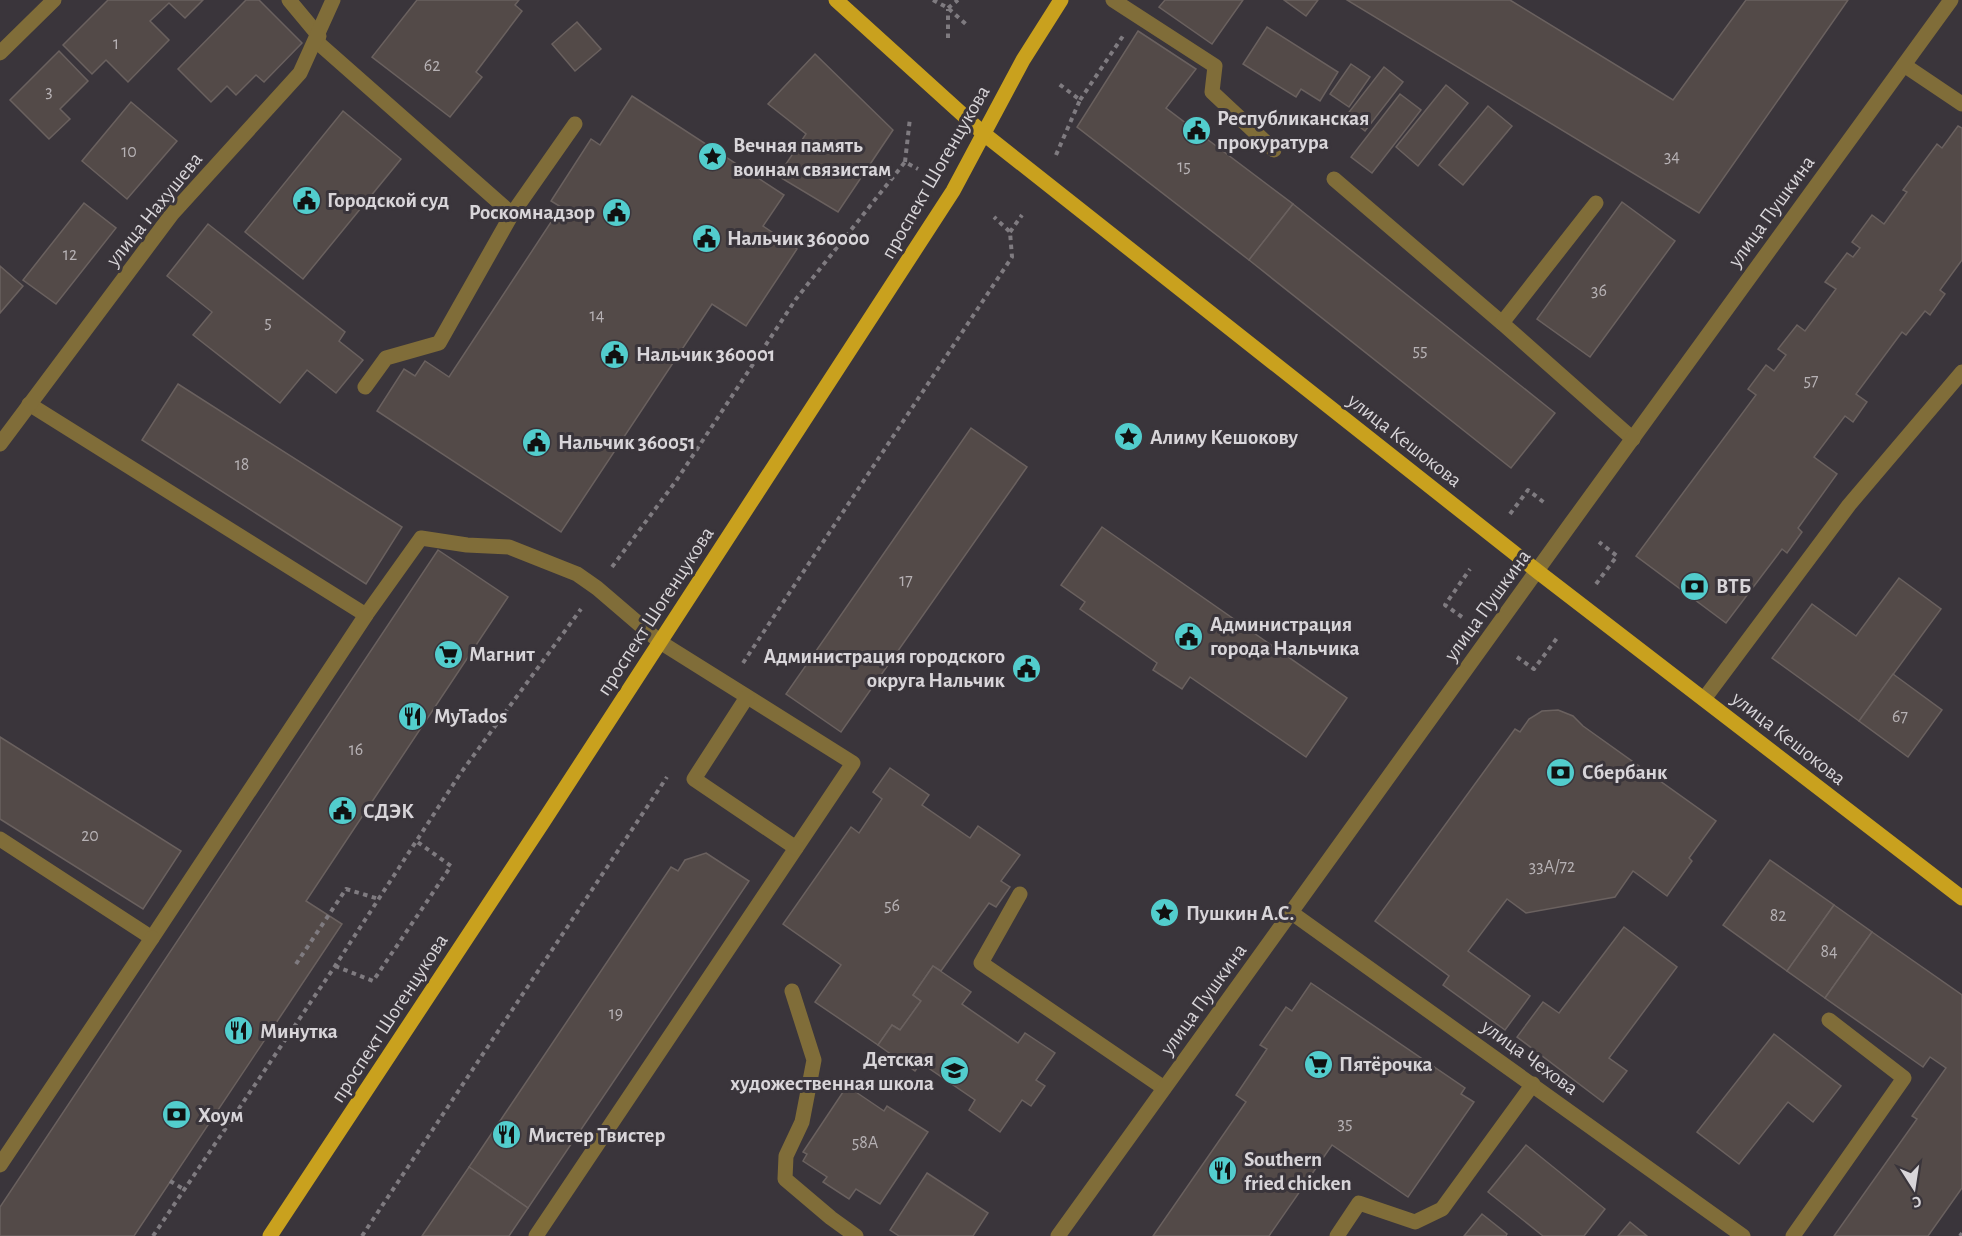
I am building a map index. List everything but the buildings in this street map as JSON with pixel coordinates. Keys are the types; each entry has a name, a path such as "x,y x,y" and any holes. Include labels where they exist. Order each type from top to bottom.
{"main road":[{"name":"улица Кешокова","path":"836,0 984,134 1537,571 1962,898"},
{"name":"проспект Шогенцукова","path":"270,1236 953,191 1023,60 1061,0"}],"street":[{"path":"0,53 54,0"},
{"path":"289,0 317,39 512,214"},
{"name":"улица Нахушева","path":"0,444 172,214 300,73 333,0"},
{"path":"1113,0 1215,66 1212,92 1274,150"},
{"name":"улица Пушкина","path":"1058,1236 1951,0"},
{"path":"1904,65 1962,104"},
{"path":"364,387 386,358 439,342 512,214 575,124"},
{"path":"1334,179 1502,323 1632,439"},
{"path":"1502,323 1596,203"},
{"path":"1704,699 1849,505 1962,372"},
{"path":"29,404 366,615"},
{"path":"0,1165 366,615 421,538 467,545 509,547 577,574 597,588 660,642 853,764 536,1236"},
{"path":"747,697 694,779 796,848"},
{"path":"0,839 152,938"},
{"path":"1020,894 981,963 1164,1088"},
{"name":"улица Чехова","path":"1292,913 1743,1236"},
{"path":"792,991 814,1060 802,1122 786,1156 785,1179 856,1236"},
{"path":"1793,1236 1904,1078 1829,1020"},
{"path":"1337,1236 1359,1203 1414,1222 1442,1209 1533,1084"}],"path":[{"path":"933,0 948,8 969,26"},
{"path":"948,8 958,0"},
{"path":"948,8 948,38"},
{"path":"1056,155 1080,100 1136,15"},
{"path":"1059,84 1080,100"},
{"path":"153,1236 335,966 460,774 676,481 796,299 905,162 910,118"},
{"path":"905,162 918,169"},
{"path":"1010,232 1022,216"},
{"path":"1510,514 1528,490 1546,504"},
{"path":"1596,585 1617,556 1599,542"},
{"path":"1462,617 1445,604 1470,569"},
{"path":"1517,657 1534,669 1557,638"},
{"path":"335,966 373,981 451,866 416,841"},
{"path":"296,964 346,889 378,899"},
{"path":"170,1181 185,1190"}],"place":[{"name":"Республиканская прокуратура","path":"1196,130"},
{"name":"Вечная память воинам связистам","path":"712,157"},
{"name":"Городской суд","path":"306,200"},
{"name":"Роскомнадзор","path":"616,212"},
{"name":"Нальчик 360000","path":"706,238"},
{"name":"Нальчик 360001","path":"615,354"},
{"name":"Алиму Кешокову","path":"1129,437"},
{"name":"Нальчик 360051","path":"537,442"},
{"name":"ВТБ","path":"1695,586"},
{"name":"Администрация города Нальчика","path":"1189,636"},
{"name":"Магнит","path":"448,654"},
{"name":"Администрация городского округа Нальчик","path":"1026,668"},
{"name":"MyTados","path":"413,716"},
{"name":"Сбербанк","path":"1561,772"},
{"name":"СДЭК","path":"342,811"},
{"name":"Пушкин А.С.","path":"1165,913"},
{"name":"Минутка","path":"239,1031"},
{"name":"Пятёрочка","path":"1318,1064"},
{"name":"Детская художественная школа","path":"955,1071"},
{"name":"Хоум","path":"177,1115"},
{"name":"Мистер Твистер","path":"507,1135"},
{"name":"Southern fried chicken","path":"1223,1171"}]}
